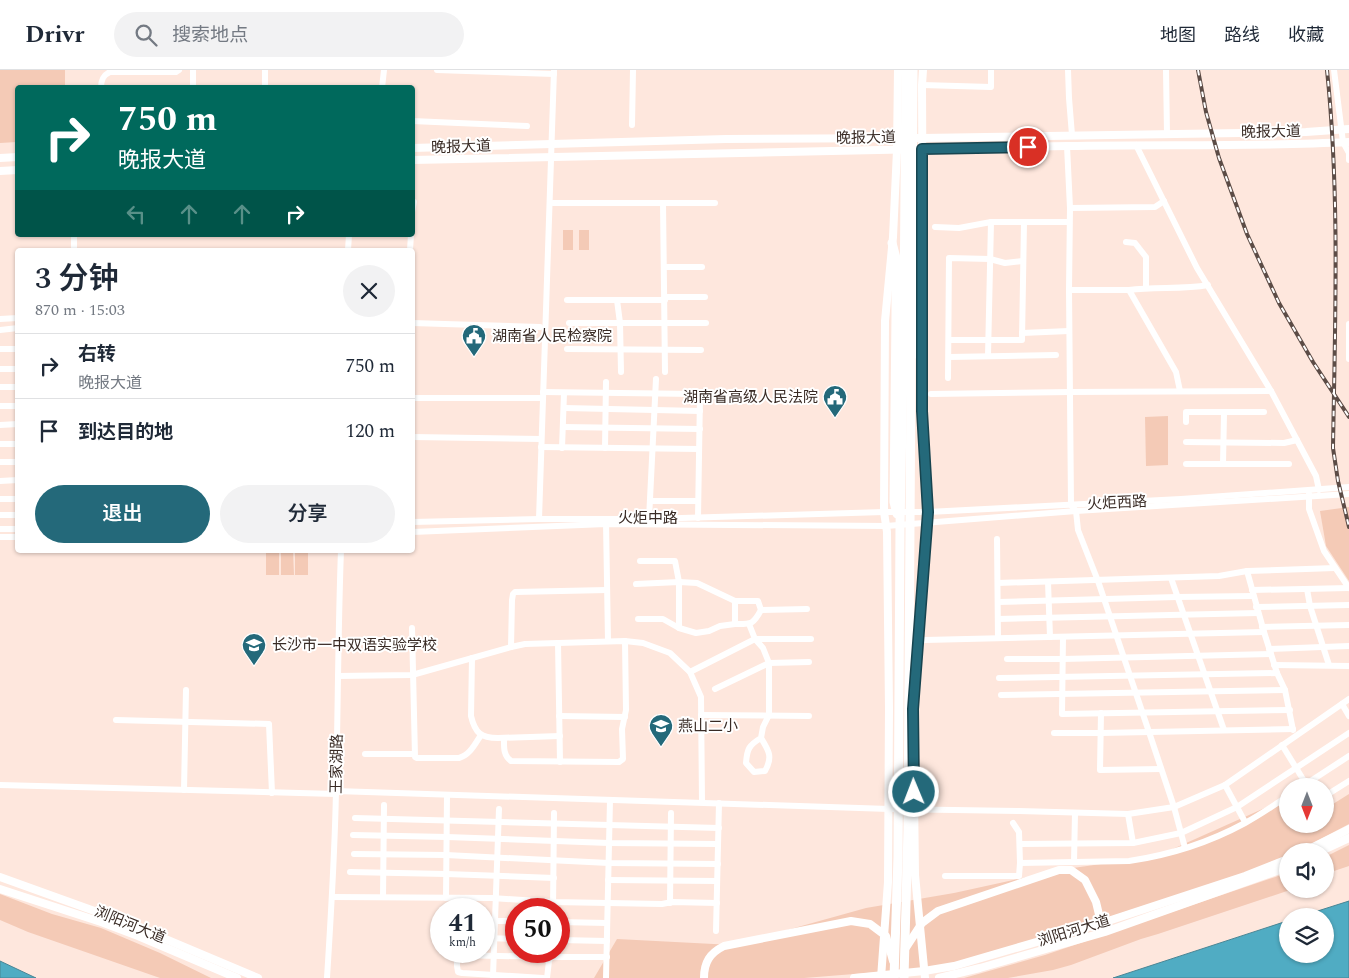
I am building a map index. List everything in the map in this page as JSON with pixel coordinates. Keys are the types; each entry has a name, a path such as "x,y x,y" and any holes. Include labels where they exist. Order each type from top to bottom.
{"highway":[{"path":"894,978 898,857 906,70"},
{"path":"904,978 908,830 913,70"},
{"path":"892,243 896,258 894,502 900,527"},
{"path":"910,523 915,494 917,328 923,291"}],"main road":[{"path":"882,977 888,882 889,809 886,526 884,512 886,321 897,150 898,70"},
{"path":"923,70 922,411 928,512 913,709 915,875 924,975"},
{"name":"晚报大道","path":"415,148 726,139 1306,132 1345,129"},
{"name":"晚报大道","path":"415,160 727,152 1346,142"},
{"path":"0,158 15,157"},
{"path":"0,171 15,170"},
{"path":"1321,843 1349,829"},
{"path":"1334,845 1349,838"},
{"name":"浏阳河大道","path":"854,978 924,975 1100,924 1245,876 1279,863"},
{"path":"904,951 922,923 938,911 1059,870 1071,870 1085,880 1096,902 1100,924 1105,932"},
{"name":"浏阳河大道","path":"940,978 1105,932 1279,870"},
{"name":"浏阳河大道","path":"0,878 125,922 258,978"},
{"name":"浏阳河大道","path":"0,889 101,922 237,978"},
{"path":"704,978 706,962 716,950 724,946 851,921 870,924 886,936 894,965"}],"street":[{"path":"101,85 102,78 107,73 176,72 179,70"},
{"path":"193,70 193,85"},
{"path":"265,70 265,85"},
{"path":"382,85 384,70"},
{"path":"437,70 554,72 538,519"},
{"path":"632,125 633,70"},
{"path":"922,85 990,87 991,70"},
{"path":"1068,70 1068,98 1072,135"},
{"path":"1166,70 1168,134"},
{"path":"1334,70 1349,160"},
{"path":"415,121 527,126"},
{"path":"1068,146 1070,208 1068,290 1072,505 1076,512 1078,530 1117,635 1174,807 1185,848"},
{"path":"1136,146 1197,268 1271,391 1316,476 1319,490"},
{"path":"1070,208 1155,207 1164,201"},
{"path":"552,203 715,203"},
{"path":"664,203 665,372"},
{"path":"935,227 959,228 991,222 1069,222"},
{"path":"988,356 991,222"},
{"path":"949,340 1022,340 1024,222"},
{"path":"1126,242 1135,243 1146,257 1146,288"},
{"path":"948,378 949,258 990,259 1005,263 1023,261"},
{"path":"664,267 702,267"},
{"path":"1068,290 1129,290 1208,286"},
{"path":"1129,290 1176,372 1180,391"},
{"path":"567,300 706,297"},
{"path":"617,300 620,323 621,372"},
{"path":"0,319 15,318"},
{"path":"415,323 540,327"},
{"path":"569,323 706,323"},
{"path":"1349,324 1349,359"},
{"path":"0,330 15,328"},
{"path":"1022,333 1069,331"},
{"path":"0,349 15,349"},
{"path":"567,349 702,350"},
{"path":"948,357 1056,355"},
{"path":"0,369 15,369"},
{"path":"649,519 656,379"},
{"path":"605,448 606,382"},
{"path":"0,387 15,387"},
{"path":"931,394 1271,391"},
{"path":"562,448 564,392"},
{"path":"415,398 543,395 564,392 700,395 698,518"},
{"path":"0,406 15,406"},
{"path":"564,408 700,411"},
{"path":"1186,422 1186,412 1264,412"},
{"path":"1223,464 1224,412"},
{"path":"0,425 15,424"},
{"path":"563,427 700,429"},
{"path":"415,437 541,439"},
{"path":"1186,442 1284,443 1297,440"},
{"path":"0,444 15,444"},
{"path":"541,447 699,449"},
{"path":"0,462 15,462"},
{"path":"1186,464 1289,464"},
{"path":"0,480 15,480"},
{"name":"火炬西路","path":"606,522 886,526 1309,494 1319,490 1349,487"},
{"path":"1309,494 1309,509 1324,551 1349,588"},
{"name":"火炬西路","path":"884,512 928,512 1309,494 1349,494"},
{"path":"0,499 15,499"},
{"path":"651,501 698,501"},
{"name":"火炬中路","path":"415,522 538,519 606,522 884,512"},
{"path":"0,515 15,515"},
{"path":"415,532 606,522 608,641"},
{"path":"0,529 15,529"},
{"path":"0,537 15,537"},
{"path":"997,539 998,638"},
{"name":"王家湖路","path":"327,978 336,793 341,553"},
{"path":"640,561 675,561 679,582 679,628"},
{"path":"998,583 1219,576 1247,571 1335,568"},
{"path":"1247,571 1263,630 1290,710 1294,737"},
{"path":"1171,578 1224,730"},
{"path":"1048,582 1050,637"},
{"path":"636,584 696,583 735,601 758,601 761,610 757,618 749,624 720,626 709,631 696,633 679,628 663,620 638,619"},
{"path":"998,602 1178,597 1349,588"},
{"path":"1306,589 1329,665"},
{"path":"511,647 512,600 515,592 607,590"},
{"path":"735,601 735,624"},
{"path":"998,620 1183,615 1349,605"},
{"path":"761,610 808,609"},
{"path":"749,624 755,639 763,648 769,663 769,715 763,727 761,738 768,750 769,763 765,771 754,772 746,763 746,754 752,743 761,738"},
{"path":"925,640 1190,634 1349,625"},
{"path":"412,628 415,757 459,758 469,752 481,735"},
{"path":"1063,637 1062,714 1290,710"},
{"path":"690,672 755,639 811,640"},
{"path":"338,676 412,675 525,644 608,641 643,643 670,653 690,672 700,697 702,802"},
{"path":"504,738 506,757 511,761 619,762 623,759 622,729 625,717 625,642"},
{"path":"558,643 560,762"},
{"path":"1007,659 1198,656 1349,646"},
{"path":"472,658 471,716 473,724 481,735 489,738 560,736"},
{"path":"715,689 769,663 809,662"},
{"path":"1274,665 1349,666"},
{"path":"999,678 1277,674"},
{"path":"184,790 186,690"},
{"path":"1001,695 1284,690"},
{"path":"0,785 272,792 447,794 889,809 1128,814 1174,807 1225,785 1349,699"},
{"path":"1342,704 1349,716"},
{"path":"1101,713 1100,770 1161,769"},
{"path":"701,715 809,716"},
{"path":"559,716 625,717"},
{"path":"116,720 269,724 272,792"},
{"path":"1054,732 1101,733 1293,729"},
{"path":"1020,844 1133,843 1181,833 1237,807 1349,733"},
{"path":"1282,745 1304,778"},
{"path":"365,754 414,754"},
{"path":"1318,778 1349,756"},
{"path":"1334,790 1349,781"},
{"path":"1225,785 1245,822"},
{"path":"332,897 446,898 447,794"},
{"path":"606,978 610,800"},
{"path":"1020,863 1146,859 1206,841 1245,822 1279,801"},
{"path":"716,931 720,803"},
{"path":"382,897 384,805"},
{"path":"499,808 495,921 505,921"},
{"path":"553,898 554,813"},
{"path":"670,903 671,813"},
{"path":"1074,862 1075,813"},
{"path":"1128,814 1133,843"},
{"path":"355,818 719,828"},
{"path":"945,876 1019,876 1019,832 1013,823"},
{"path":"353,836 718,844"},
{"path":"354,854 446,855 609,863 718,864"},
{"path":"350,872 554,878"},
{"path":"608,880 717,881"},
{"path":"496,899 505,900"},
{"path":"570,905 608,903 717,903"},
{"path":"570,922 607,923"},
{"path":"495,938 505,938"},
{"path":"570,940 607,940"},
{"path":"570,955 607,957"},
{"path":"456,963 458,972 462,974 543,978"},
{"path":"493,976 494,963"},
{"path":"547,978 549,963"}],"shaded area":[{"path":"0,70 65,70 65,85 15,85 15,142 0,143"},
{"path":"563,230 573,230 573,250 563,250"},
{"path":"579,230 589,230 589,250 579,250"},
{"path":"1168,416 1168,465 1146,466 1145,417"},
{"path":"1349,507 1349,581 1326,546 1320,511"},
{"path":"266,553 279,553 279,575 266,575"},
{"path":"281,553 293,553 294,575 281,575"},
{"path":"295,553 308,553 308,575 295,575"},
{"path":"1349,794 1349,824 1334,832 1334,803"},
{"path":"1276,803 1279,804 1279,833 1332,833 1313,843 1279,843 1279,861 1270,866 954,966 804,978 594,978 617,939 733,945 866,908 954,893 1059,870 1157,856"},
{"path":"1349,845 1349,866 1334,871 1334,852"},
{"path":"1279,876 1279,894 1141,939 1071,965 1008,978 964,978 1045,955"},
{"path":"0,894 52,914 101,928 160,953 211,978 160,978 28,932 0,920"}],"water":[{"path":"1349,901 1349,978 1113,978 1279,924 1279,963 1334,963 1334,908 1327,908"},
{"path":"0,961 36,978 0,978"}],"railway":[{"path":"1198,70 1206,112 1219,158 1247,234 1279,303 1313,362 1349,417"},
{"path":"1327,70 1334,164 1335,212 1333,448 1338,481 1349,527"}],"place":[{"name":"湖南省人民检察院","path":"474,357"},
{"name":"湖南省高级人民法院","path":"835,418"},
{"name":"长沙市一中双语实验学校","path":"254,666"},
{"name":"燕山二小","path":"661,747"}],"route":[{"path":"914,792 913,709 928,512 922,411 922,149 1028,147"}]}
